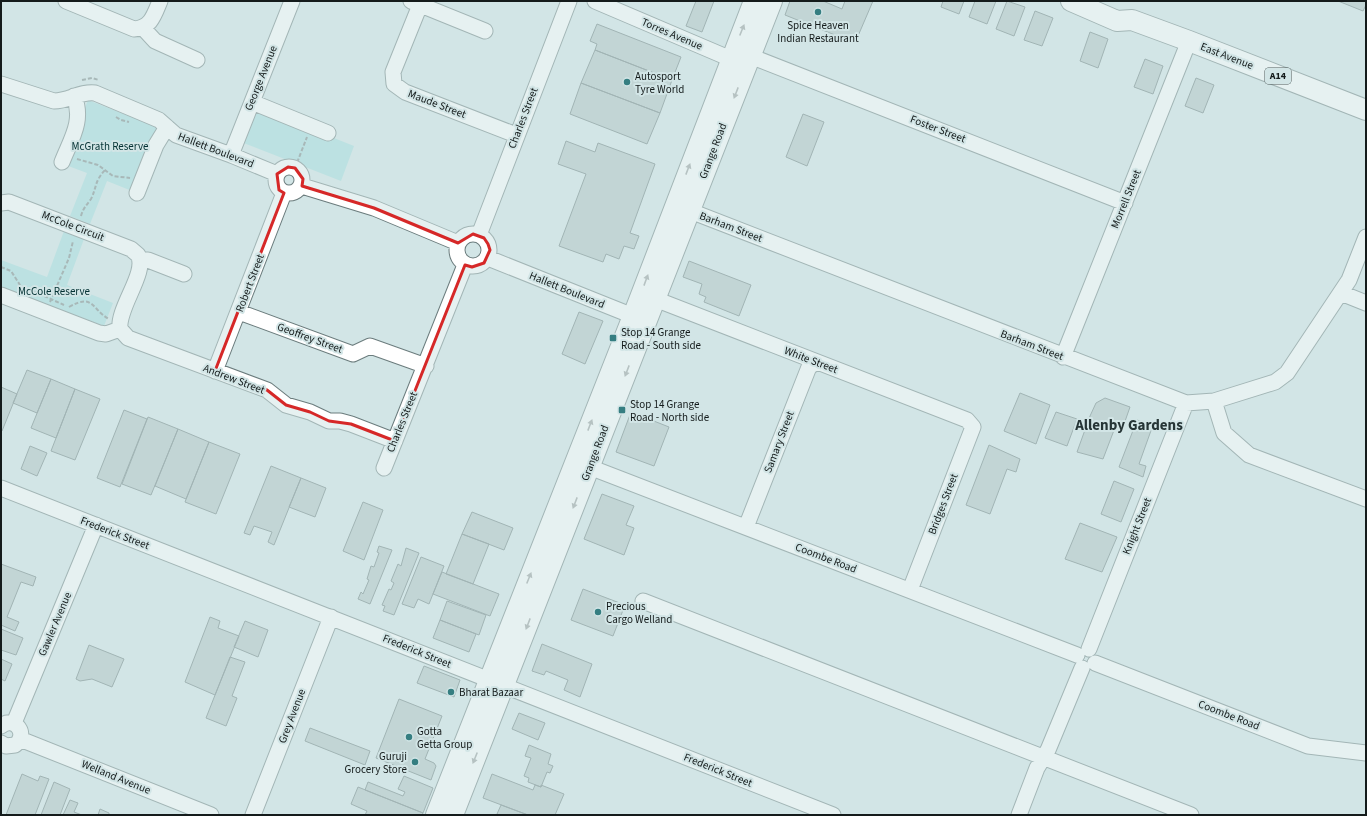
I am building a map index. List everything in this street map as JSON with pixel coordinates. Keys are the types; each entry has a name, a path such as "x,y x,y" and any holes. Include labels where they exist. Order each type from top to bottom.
{"main road":[{"name":"Grange Road","path":"639,319 655,299 682,208 731,59 754,1"},
{"name":"Grange Road","path":"453,815 497,683 682,208 750,56 772,1"},
{"name":"East Avenue","path":"1071,1 1117,21 1132,20"},
{"name":"East Avenue","path":"1102,1 1121,10 1132,20 1366,110"},
{"name":"Grange Road","path":"436,815 497,683"}],"street":[{"path":"66,1 131,28 143,28 151,22 160,1"},
{"name":"George Avenue","path":"231,154 292,1"},
{"name":"Charles Street","path":"479,235 516,135 569,1"},
{"name":"Torres Avenue","path":"595,1 731,59"},
{"path":"415,3 485,31"},
{"name":"Maude Street","path":"415,3 392,72 394,84 405,92 516,135"},
{"path":"143,28 155,41 197,60"},
{"name":"Morrell Street","path":"1063,357 1189,41"},
{"path":"731,59 750,56"},
{"name":"Foster Street","path":"750,56 1125,203"},
{"name":"Hallett Boulevard","path":"1,84 51,100 62,100 88,92 98,95 159,120 176,135 231,154 277,174"},
{"path":"63,159 79,119 78,108 74,96"},
{"path":"252,102 328,133"},
{"path":"139,188 156,145 167,127"},
{"path":"288,167 295,168 300,172 303,179 302,186 298,191 291,194 284,193 276,185 277,174 281,169 288,167"},
{"path":"302,186 374,208 458,243"},
{"name":"Robert Street","path":"214,371 239,312 284,193"},
{"name":"McCole Circuit","path":"1,203 10,202 77,227 130,249 138,254 141,260 148,260 184,274"},
{"name":"Barham Street","path":"682,208 1063,357 1186,403 1214,401"},
{"path":"479,235 488,244 488,258 478,266 465,265 457,256 458,243 466,236 479,235"},
{"path":"1366,238 1349,280 1288,373 1275,382 1214,401 1224,433 1249,454 1366,499"},
{"name":"Hallett Boulevard","path":"488,258 639,319"},
{"path":"1,295 49,306 99,333 106,334 116,325 120,317 140,267 141,260"},
{"name":"Charles Street","path":"384,468 426,366 465,265"},
{"path":"1341,293 1366,303"},
{"name":"White Street","path":"655,299 967,420"},
{"name":"Geoffrey Street","path":"239,312 353,354 370,346 426,366"},
{"name":"Andrew Street","path":"116,325 128,338 267,390 286,406 310,412 329,422 340,421 351,424 395,441"},
{"name":"Samary Street","path":"746,527 809,367 817,362"},
{"name":"Knight Street","path":"1019,815 1037,768 1086,658 1186,403"},
{"name":"Bridges Street","path":"910,590 973,427 967,420"},
{"name":"Coombe Road","path":"583,464 1086,658 1308,746 1366,753"},
{"name":"Frederick Street","path":"1,488 833,815"},
{"name":"Gawler Avenue","path":"7,724 96,525"},
{"path":"643,601 1191,815"},
{"name":"Grey Avenue","path":"253,815 331,617"},
{"path":"2,747 15,746 20,739 20,729 7,724"},
{"name":"Welland Avenue","path":"20,739 212,815"}],"path":[{"path":"81,81 92,78 100,80"},
{"path":"295,168 312,126"},
{"path":"63,159 93,164 113,176 132,178 139,188"},
{"path":"49,306 69,258 82,210 90,200 94,185 105,170"},
{"path":"1,267 11,271 20,285 49,306 62,303 68,308 82,301 89,302 104,317 116,325"}],"highlighted area":[{"path":"288,167 295,168 303,179 302,186 374,208 458,243 473,234 484,238 488,244 490,250 484,263 472,267 465,265 395,441 351,424 329,421 310,412 286,405 267,390 215,371 284,193 279,190 277,174"}],"green space":[{"name":"McGrath Reserve","path":"88,100 157,127 132,191 107,181 90,224 70,216 87,173 63,164"},
{"path":"256,107 354,146 341,181 241,142"},
{"name":"McCole Reserve","path":"64,231 84,239 67,285 113,303 104,326 1,287 1,260 47,277"}],"building":[{"path":"696,1 714,1 702,32 686,26"},
{"path":"790,1 823,1 842,9 845,1 873,1 855,43 785,15"},
{"path":"943,1 964,1 959,14 941,7"},
{"path":"975,1 996,1 987,24 969,17"},
{"path":"1007,1 1025,7 1014,36 996,29"},
{"path":"1338,1 1366,1 1366,5 1363,11"},
{"path":"1035,11 1053,18 1042,46 1024,40"},
{"path":"597,24 681,57 672,80 595,50 597,44 590,41"},
{"path":"1090,32 1108,39 1098,68 1080,61"},
{"name":"Autosport Tyre World","path":"595,50 672,80 660,113 581,83"},
{"path":"1145,59 1163,66 1153,94 1134,87"},
{"path":"1196,78 1214,85 1203,113 1185,106"},
{"path":"581,83 660,113 647,144 570,114"},
{"path":"803,114 824,122 807,166 786,157"},
{"path":"566,141 595,152 598,143 655,164 630,233 639,236 634,249 624,246 619,259 606,254 603,262 559,246 586,174 558,164"},
{"path":"689,261 751,285 739,316 704,302 706,297 699,294 702,284 683,277"},
{"path":"579,312 603,321 585,364 562,354"},
{"path":"27,370 51,379 37,413 13,403"},
{"path":"51,379 75,389 56,438 31,428"},
{"path":"1,387 17,394 2,431 1,430"},
{"path":"75,389 100,399 75,460 51,451"},
{"path":"1020,393 1050,405 1036,444 1004,431"},
{"path":"1105,398 1130,407 1123,427 1116,425 1103,459 1077,452 1096,403"},
{"path":"124,410 147,419 120,487 97,478"},
{"path":"631,412 669,427 654,466 616,452"},
{"path":"1056,412 1077,419 1067,446 1045,438"},
{"path":"148,417 178,429 151,495 122,484"},
{"path":"1137,420 1153,425 1139,464 1146,466 1143,477 1119,467"},
{"path":"178,429 209,442 186,499 155,486"},
{"path":"209,442 240,454 216,514 185,502"},
{"path":"989,445 1020,459 1016,472 1007,469 990,514 966,505"},
{"path":"30,446 47,453 37,476 21,469"},
{"path":"271,466 301,478 274,545 268,542 272,532 254,526 250,535 244,533"},
{"path":"301,478 326,488 315,517 289,507"},
{"path":"1114,481 1134,489 1121,522 1101,514"},
{"path":"602,494 634,506 626,525 634,528 624,555 584,539"},
{"path":"363,502 383,510 364,560 343,551"},
{"path":"472,512 513,528 504,550 462,534"},
{"path":"1080,523 1117,537 1102,572 1065,559"},
{"path":"462,534 489,544 473,584 446,574"},
{"path":"379,546 392,550 370,604 358,599 361,592 363,594 369,580 367,579 371,566 374,567 379,553 377,552"},
{"path":"406,548 419,553 394,615 383,611 385,606 382,605 389,589 391,590 394,583 391,581 398,564 401,566"},
{"path":"421,557 444,566 429,604 418,599 414,608 402,604"},
{"path":"1,564 36,577 33,586 21,582 7,617 19,622 15,631 1,625"},
{"path":"442,572 499,594 490,616 433,594"},
{"name":"Precious Cargo Welland","path":"583,589 625,605 613,636 571,620"},
{"path":"447,601 486,615 479,635 440,620"},
{"path":"210,617 220,621 218,628 239,636 215,695 185,682"},
{"path":"440,620 476,634 469,652 433,638"},
{"path":"245,621 268,630 258,657 234,647"},
{"path":"1,629 23,638 16,655 1,650"},
{"path":"542,644 592,664 580,697 564,690 568,680 546,671 544,675 532,671"},
{"path":"89,645 124,659 112,687 92,679 80,681 76,679"},
{"path":"230,657 245,662 232,696 237,698 226,726 206,718"},
{"path":"1,659 12,664 5,681 1,679"},
{"path":"424,666 460,680 454,697 417,683"},
{"name":"Gotta Getta Group","path":"399,699 442,716 425,759 434,763 436,766 431,780 376,758"},
{"path":"519,713 545,723 538,740 512,729"},
{"path":"310,728 370,751 365,765 305,741"},
{"path":"529,745 551,754 548,764 553,766 550,773 547,772 541,787 528,782 529,778 524,776 531,758 525,756"},
{"path":"22,774 38,781 40,776 49,779 35,815 6,815"},
{"path":"492,774 533,790 535,785 541,787 541,785 564,794 555,815 528,815 483,798"},
{"path":"404,776 433,788 423,813 365,790 368,782 403,796 405,792 398,789"},
{"path":"54,782 70,789 60,815 41,815"},
{"path":"358,787 423,813 422,815 365,815 367,811 351,804"},
{"path":"70,800 78,803 74,812 82,815 63,815"},
{"path":"501,805 528,815 497,814"},
{"path":"100,809 109,813 109,815 98,815"}],"place":[{"name":"Spice Heaven Indian Restaurant","path":"818,12"},
{"name":"Autosport Tyre World","path":"627,82"},
{"name":"Stop 14 Grange Road - South side","path":"613,338"},
{"name":"Stop 14 Grange Road - North side","path":"622,410"},
{"name":"Precious Cargo Welland","path":"598,612"},
{"name":"Bharat Bazaar","path":"451,692"},
{"name":"Gotta Getta Group","path":"409,737"},
{"name":"Guruji Grocery Store","path":"415,762"}],"district":[{"name":"Allenby Gardens","path":"1129,425"}]}
